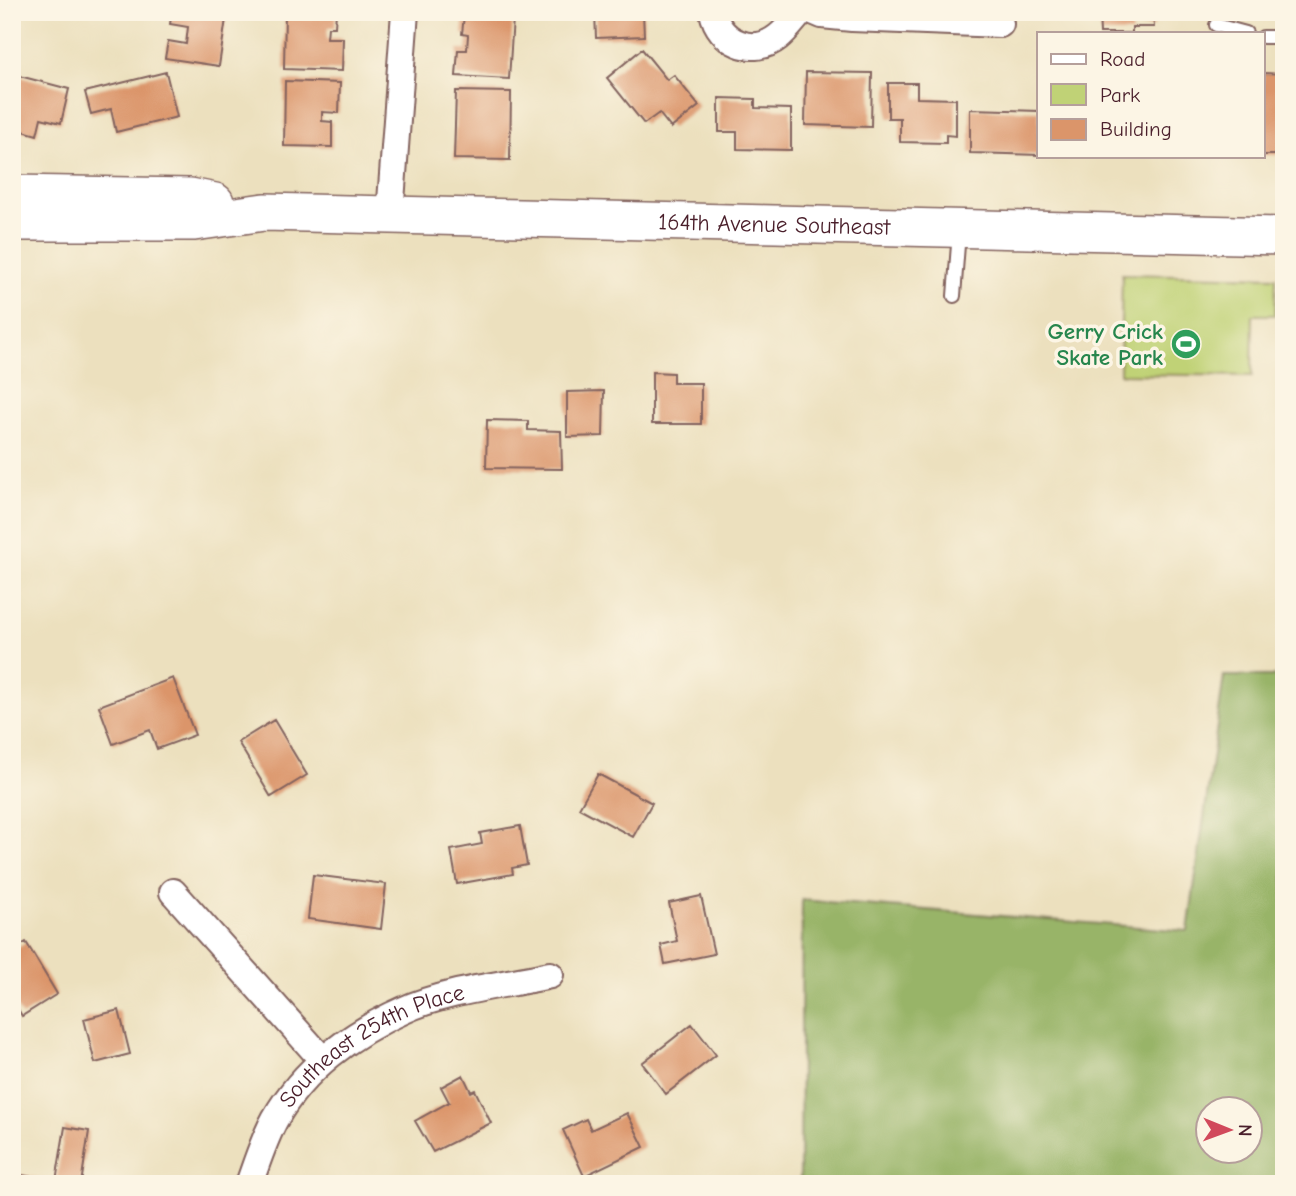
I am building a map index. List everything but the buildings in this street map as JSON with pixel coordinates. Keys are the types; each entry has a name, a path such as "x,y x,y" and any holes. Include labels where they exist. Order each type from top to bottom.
{"street":[{"path":"390,215 405,12"},
{"path":"713,12 721,32 731,41 755,47 778,37 801,12"},
{"path":"815,12 852,18 1000,24"},
{"name":"164th Avenue Southeast","path":"12,194 190,197 264,212"},
{"name":"164th Avenue Southeast","path":"12,222 194,222 264,212 1284,236"},
{"path":"173,892 322,1059"},
{"name":"Southeast 254th Place","path":"249,1184 274,1120 294,1090 322,1059 405,1009 442,998 550,975"}],"lane":[{"path":"1216,25 1242,32"},
{"path":"1264,37 1284,37"},
{"path":"954,296 960,229"}],"green space":[{"name":"Gerry Crick Skate Park","path":"1122,274 1276,277 1275,315 1253,315 1252,376 1120,374"},
{"path":"1224,676 1284,676 1284,1184 800,1184 802,900 1188,931"}],"place":[{"name":"Gerry Crick Skate Park","path":"1186,344"}]}
